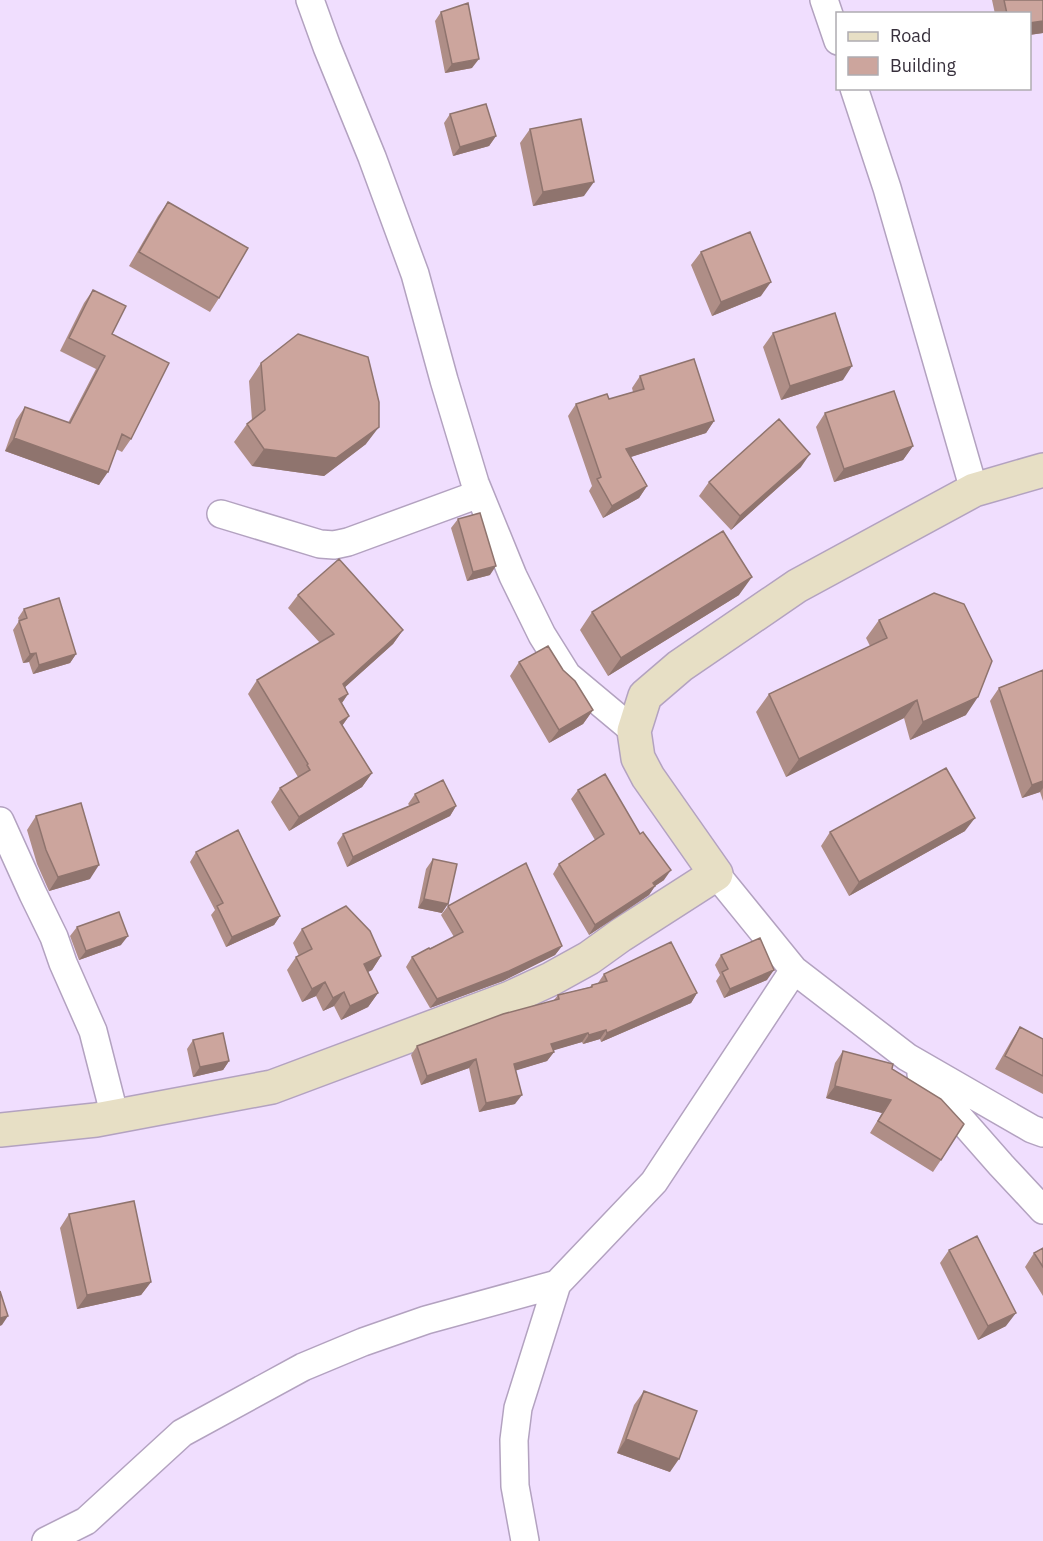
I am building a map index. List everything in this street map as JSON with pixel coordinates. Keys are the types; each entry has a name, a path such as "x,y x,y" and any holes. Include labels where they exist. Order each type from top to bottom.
{"street":[{"path":"310,0 415,274 479,494 513,576 542,636 567,675 634,731"},
{"path":"824,0 836,38"},
{"path":"855,90 887,188 974,490"},
{"path":"1043,470 974,490 797,586 680,666 645,696 634,731 638,758 648,777 716,874 794,970 907,1057 1032,1129 1043,1133"},
{"path":"221,514 320,544 334,545 348,542 479,494"},
{"path":"0,821 54,937 93,1031 115,1117"},
{"path":"0,1130 115,1117 272,1087 510,998 551,979 589,958 716,874"},
{"path":"525,1541 514,1486 514,1440 518,1408 557,1284 654,1182 794,970"},
{"path":"907,1057 1043,1210"},
{"path":"46,1541 86,1521 182,1433 303,1367 363,1342 426,1320 557,1284"}],"building":[{"path":"1004,0 1043,0 1043,21 1031,23 1031,12 1007,12"},
{"path":"468,3 479,59 452,64 441,12"},
{"path":"486,104 496,136 460,147 450,114"},
{"path":"581,119 594,182 543,192 530,129"},
{"path":"168,202 248,248 219,298 139,252"},
{"path":"750,232 771,282 721,302 701,252"},
{"path":"93,290 126,306 112,334 169,363 131,439 122,434 108,472 14,438 25,407 70,423 105,356 69,338"},
{"path":"835,313 852,366 790,386 773,333"},
{"path":"298,334 368,357 379,402 379,427 336,458 264,449 247,424 265,410 261,363"},
{"path":"694,359 714,421 626,449 647,486 612,506 597,479 601,477 576,404 607,394 609,399 644,389 640,376"},
{"path":"894,391 913,446 844,469 825,413"},
{"path":"779,419 810,454 740,516 709,482"},
{"path":"480,513 496,566 473,572 458,519"},
{"path":"723,531 752,577 621,658 592,612"},
{"path":"339,559 403,630 343,684 348,694 339,699 349,716 340,722 372,773 299,817 280,788 310,770 257,680 334,634 298,595"},
{"path":"934,593 964,604 992,661 978,697 923,722 917,700 799,759 769,694 887,638 879,620"},
{"path":"59,598 76,654 39,665 36,653 30,654 19,621 27,618 24,609"},
{"path":"548,646 563,670 575,681 593,710 559,730 519,662"},
{"path":"1043,670 1043,781 1032,785 999,688"},
{"path":"946,768 975,818 859,882 830,832"},
{"path":"605,774 640,834 643,832 671,870 653,883 655,886 595,925 559,864 604,834 578,790"},
{"path":"443,780 456,806 353,857 343,834 419,802 415,794"},
{"path":"81,803 99,865 58,877 46,850 36,816"},
{"path":"238,830 280,916 232,937 217,906 223,903 196,852"},
{"path":"433,859 457,864 448,904 424,899"},
{"path":"526,863 562,946 509,971 437,999 412,957 463,932 448,906"},
{"path":"346,906 370,931 381,956 364,964 378,993 350,1006 344,992 333,998 325,982 312,989 296,957 312,949 302,929"},
{"path":"119,912 128,936 86,951 77,927"},
{"path":"760,938 774,970 730,989 722,972 728,969 721,955"},
{"path":"671,942 697,993 607,1033 606,1030 589,1035 588,1033 551,1044 554,1052 514,1064 522,1095 486,1103 476,1059 427,1076 417,1046 503,1014 559,999 558,995 607,981 604,974"},
{"path":"1020,1027 1043,1039 1043,1076 1005,1056"},
{"path":"223,1033 229,1061 200,1067 193,1040"},
{"path":"843,1051 893,1064 892,1069 941,1099 964,1124 941,1160 878,1121 891,1100 835,1086"},
{"path":"134,1201 151,1282 87,1295 69,1214"},
{"path":"977,1236 1016,1313 988,1326 949,1250"},
{"path":"1043,1248 1043,1267 1034,1253"},
{"path":"0,1291 8,1316 0,1318"},
{"path":"644,1391 697,1411 679,1459 626,1439"}]}
